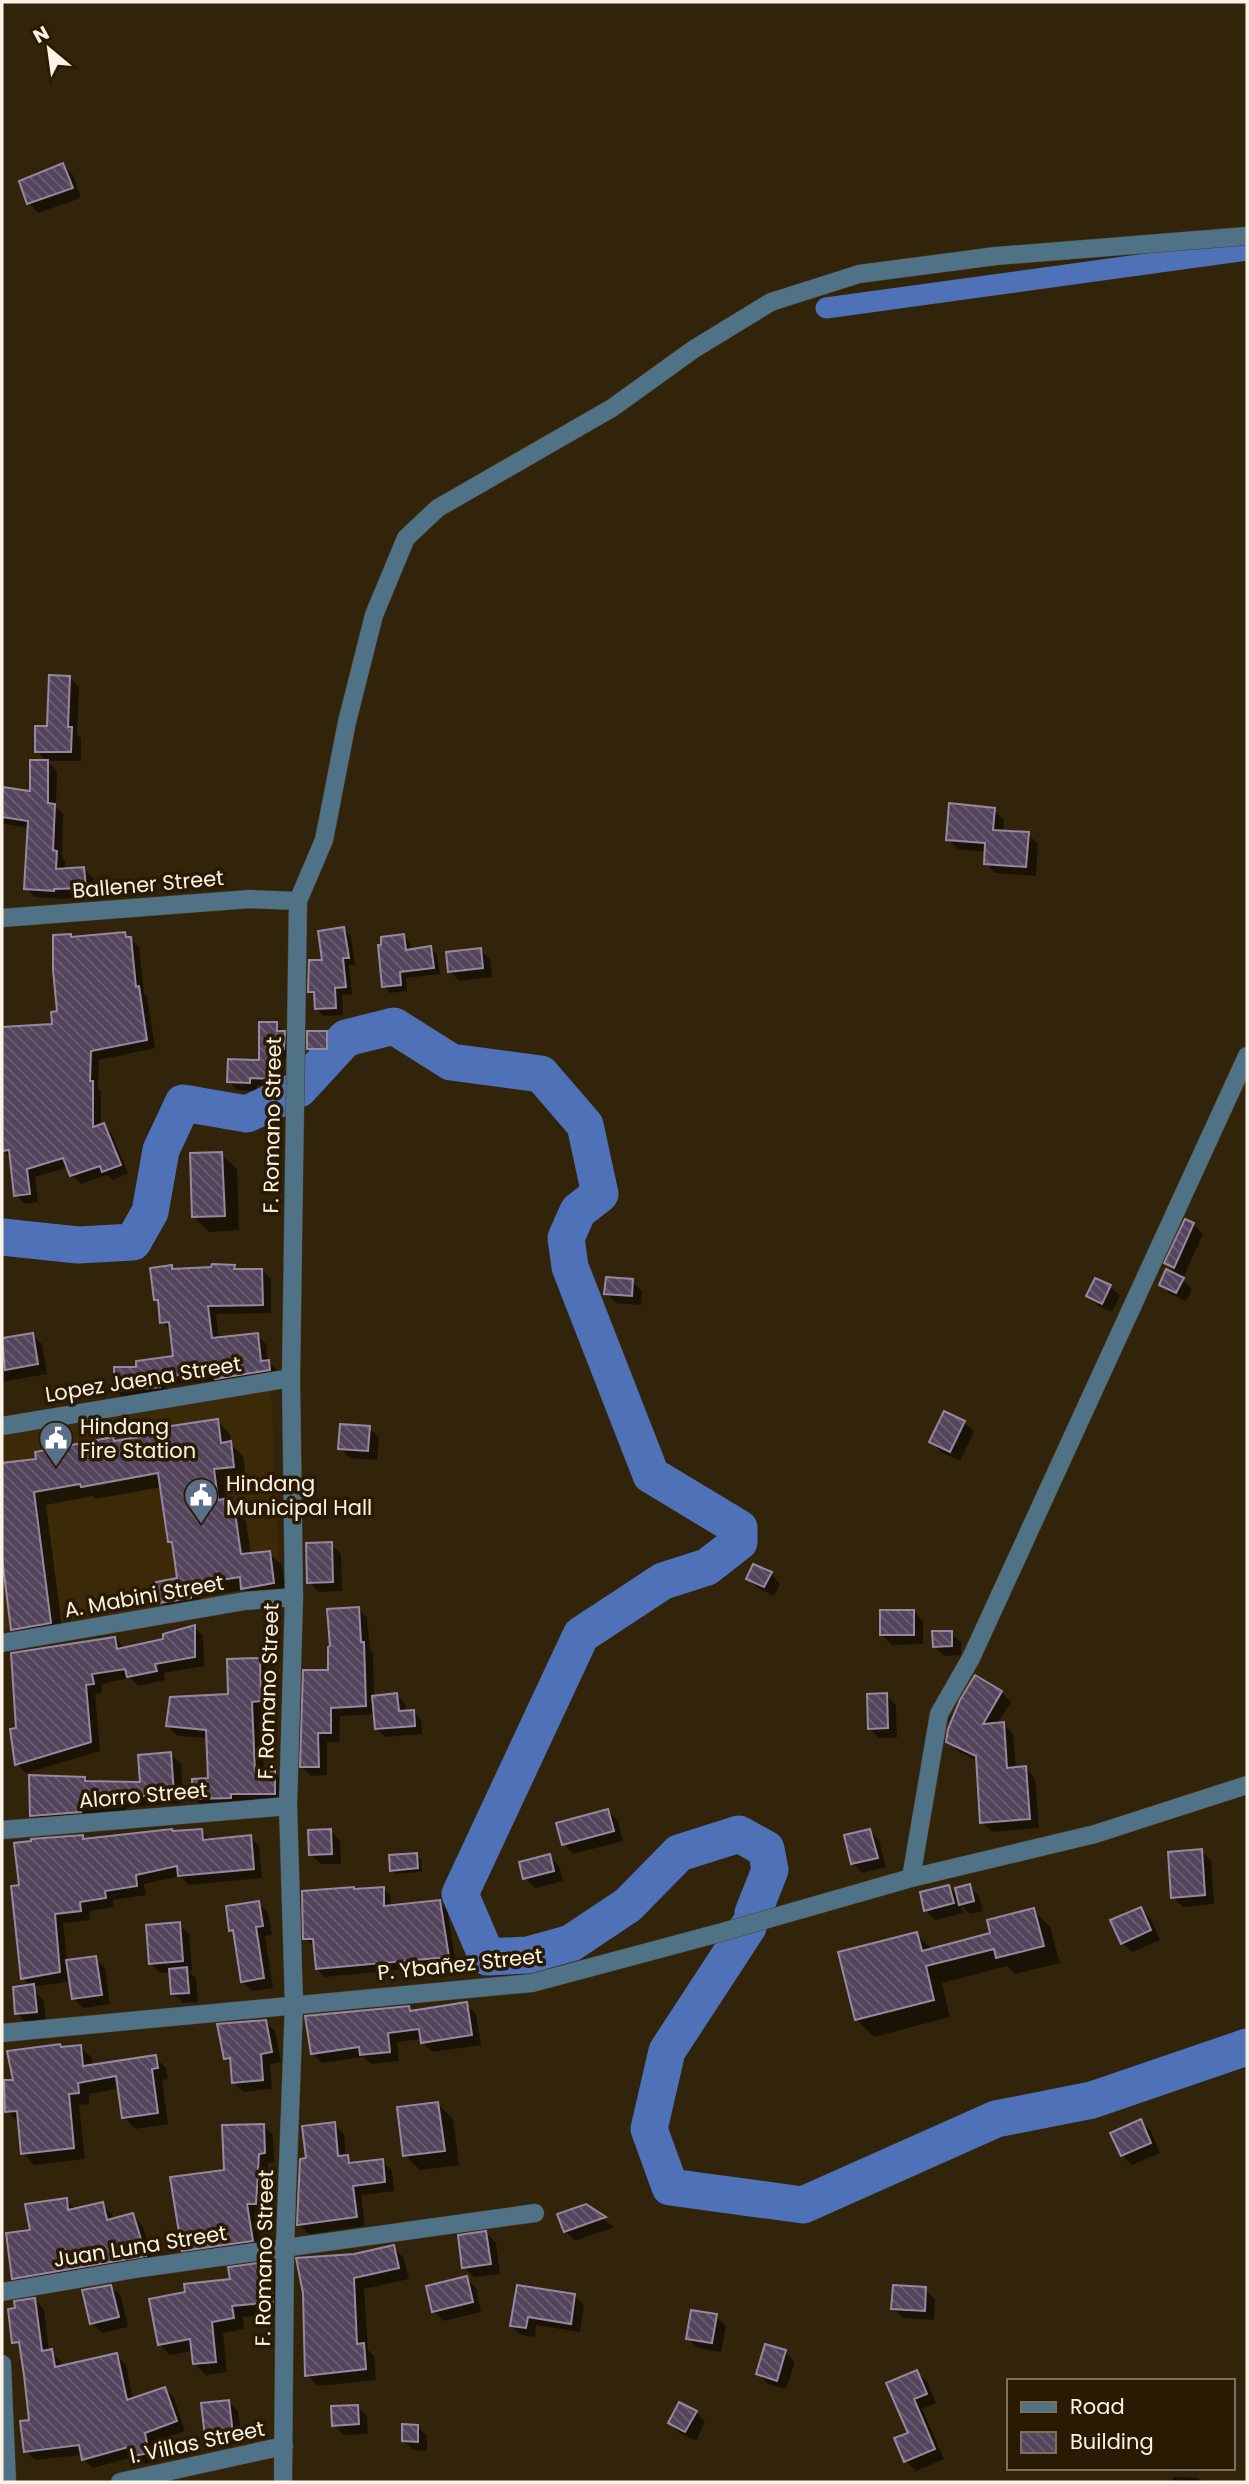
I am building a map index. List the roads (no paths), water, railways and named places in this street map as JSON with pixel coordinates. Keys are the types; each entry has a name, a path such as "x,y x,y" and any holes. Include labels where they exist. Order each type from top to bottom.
{"street":[{"path":"298,901 324,840 346,722 373,615 406,538 438,508 612,408 694,349 771,302 859,274 996,256 1247,236"},
{"name":"Ballener Street","path":"2,918 250,899 298,901"},
{"name":"F. Romano Street","path":"283,2482 285,2246 295,2004 288,1806 294,1597 291,1378 298,901"},
{"path":"911,1878 939,1714 971,1658 1247,1056"},
{"name":"Lopez Jaena Street","path":"2,1426 291,1378"},
{"name":"A. Mabini Street","path":"2,1643 245,1601 294,1597"},
{"name":"P. Ybañez Street","path":"2,2032 532,1983 911,1878 1095,1834 1247,1785"},
{"name":"Alorro Street","path":"2,1830 288,1806"},
{"name":"Juan Luna Street","path":"2,2292 285,2246 535,2213"},
{"path":"2,2364 7,2482"},
{"name":"I. Villas Street","path":"120,2482 284,2446"}],"waterway":[{"path":"826,308 1247,250"},
{"path":"299,1089 346,1038 394,1026 451,1062 541,1074 585,1125 600,1194 578,1211 566,1238 570,1267 651,1475 739,1528 739,1542 707,1567 663,1581 581,1635 460,1894 487,1957 528,1955 571,1943 628,1905 679,1853 739,1834 766,1849 770,1870 753,1913"},
{"path":"2,1237 78,1245 133,1242 150,1212 161,1150 183,1103 247,1114 291,1093"},
{"path":"748,1927 667,2051 649,2129 670,2187 803,2205 996,2119 1092,2100 1247,2047"}],"place":[{"name":"Hindang Fire Station","path":"56,1468"},
{"name":"Hindang Municipal Hall","path":"201,1525"}]}
